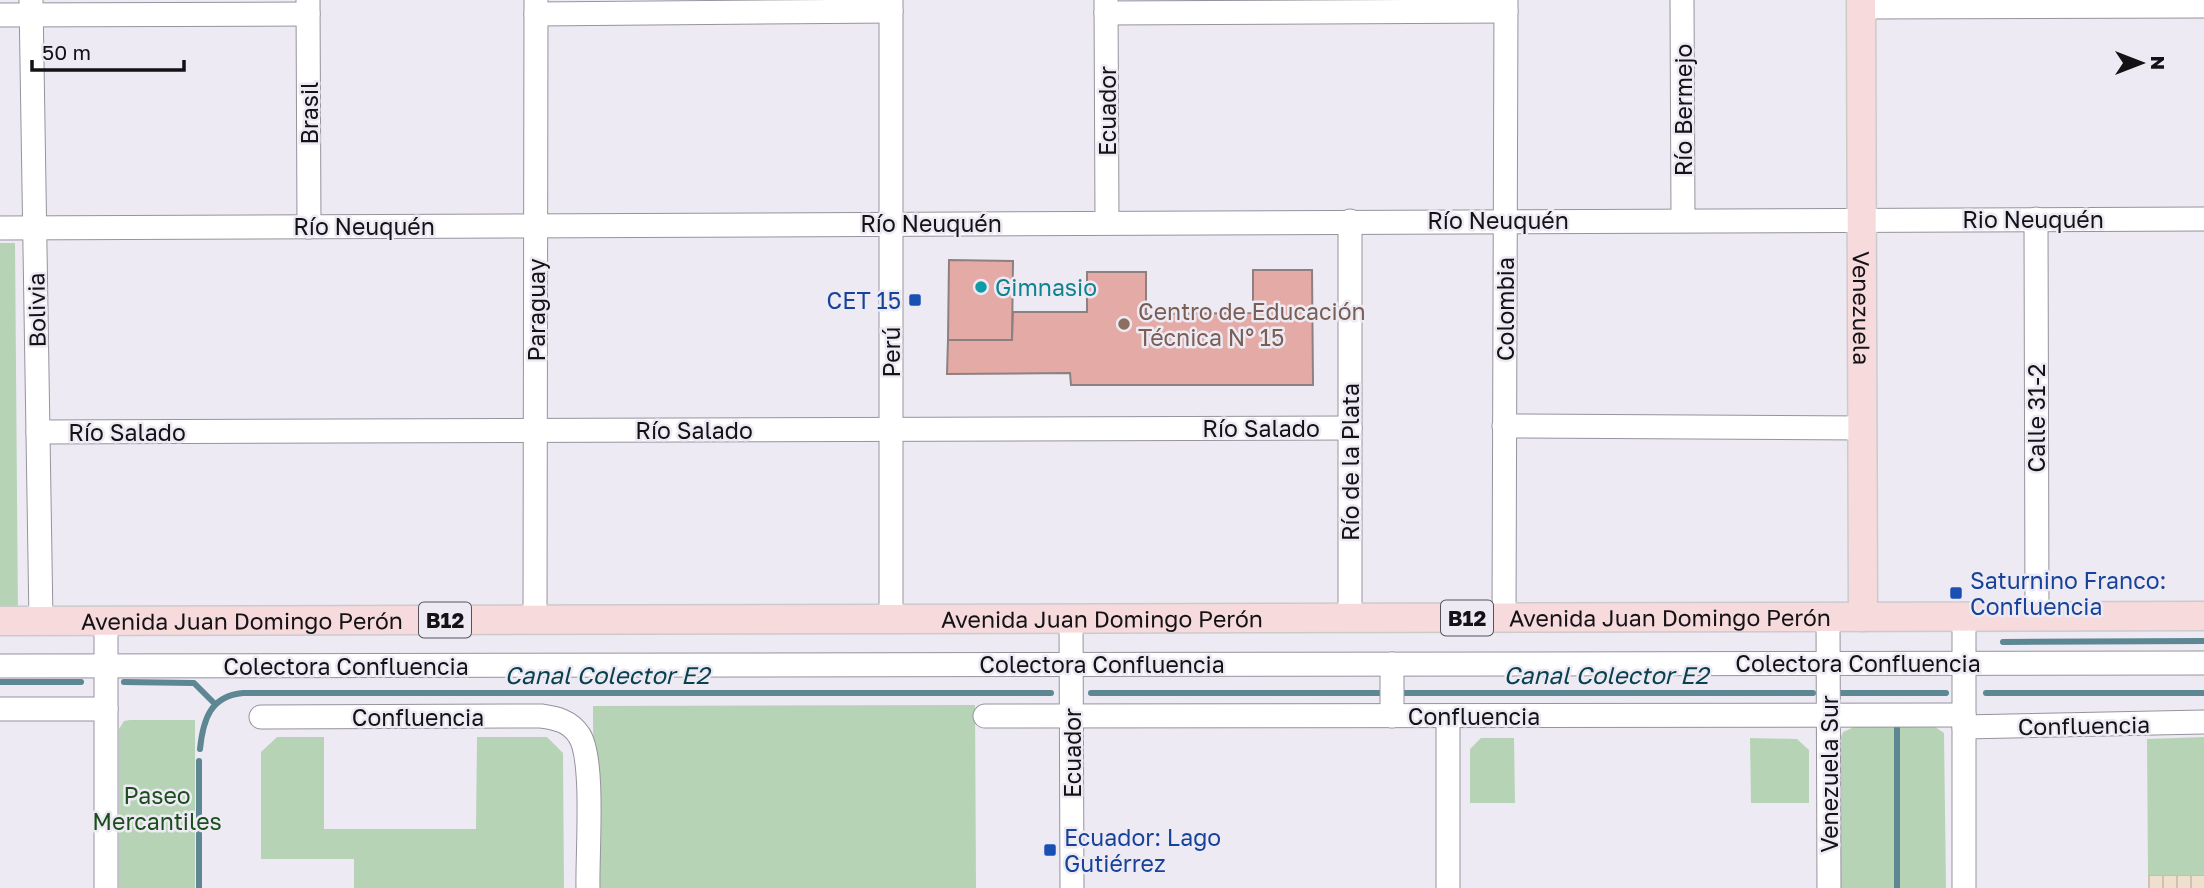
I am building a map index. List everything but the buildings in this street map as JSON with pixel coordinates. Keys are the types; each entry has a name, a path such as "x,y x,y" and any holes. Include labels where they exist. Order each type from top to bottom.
{"main road":[{"name":"Venezuela","path":"1861,4 1863,617"},
{"name":"Avenida Juan Domingo Perón","path":"0,621 2204,617"}],"street":[{"name":"Río Bermejo","path":"1682,0 1683,219"},
{"path":"1861,4 2204,6"},
{"path":"536,7 891,5"},
{"name":"Perú","path":"891,5 891,619"},
{"path":"1106,6 1506,6"},
{"name":"Ecuador","path":"1106,6 1107,222"},
{"name":"Colombia","path":"1504,618 1506,6"},
{"path":"0,15 31,7 308,7"},
{"name":"Bolivia","path":"31,7 41,621"},
{"name":"Brasil","path":"308,7 309,227"},
{"name":"Paraguay","path":"535,620 536,7"},
{"name":"Río Neuquén","path":"0,228 1861,218"},
{"name":"Rio Neuquén","path":"1861,218 2204,219"},
{"name":"Calle 31-2","path":"2036,219 2037,617"},
{"name":"Río de la Plata","path":"1350,221 1350,618"},
{"path":"1504,426 1862,428"},
{"name":"Río Salado","path":"38,432 1350,428"},
{"name":"Venezuela Sur","path":"1828,617 1829,888"},
{"path":"1964,617 1964,888"},
{"name":"Ecuador","path":"1071,619 1072,888"},
{"path":"106,621 106,888"},
{"name":"Colectora Confluencia","path":"0,666 2204,663"},
{"path":"1392,664 1392,716"},
{"path":"0,709 106,709"},
{"name":"Confluencia","path":"985,716 1828,715 1964,721 2204,722"},
{"name":"Confluencia","path":"261,717 541,716 563,721 573,727 585,748 587,759 587,888"},
{"path":"1448,716 1448,888"}],"shaded area":[{"path":"2148,875 2204,875 2204,888 2148,888"}],"green space":[{"path":"0,243 15,243 18,617 0,617"},
{"path":"975,705 976,888 594,888 593,706"},
{"name":"Paseo Mercantiles","path":"195,720 195,888 119,888 119,729 124,721"},
{"path":"1934,726 1944,733 1946,888 1841,888 1840,739 1843,732 1854,727"},
{"path":"277,737 324,737 324,829 476,829 477,737 547,737 563,753 564,888 354,888 354,859 261,859 261,752"},
{"path":"2204,737 2204,875 2148,875 2147,739"},
{"path":"1481,738 1514,738 1515,803 1470,803 1470,749"},
{"path":"1750,738 1797,739 1809,750 1809,803 1751,803"}],"waterway":[{"path":"2003,642 2204,641"},
{"path":"0,682 81,682"},
{"path":"124,682 194,683 215,704"},
{"name":"Canal Colector E2","path":"200,749 203,728 210,711 223,699 243,693 1051,693"},
{"name":"Canal Colector E2","path":"1091,693 1383,693"},
{"name":"Canal Colector E2","path":"1400,693 1813,693"},
{"name":"Canal Colector E2","path":"1841,693 1946,693"},
{"name":"Canal Colector E2","path":"1986,693 2204,693"},
{"path":"1897,724 1897,888"},
{"name":"Canal Colector E2","path":"199,761 199,888"}],"place":[{"name":"Gimnasio","path":"981,287"},
{"name":"CET 15","path":"915,300"},
{"name":"Centro de Educación Técnica N° 15","path":"1124,324"},
{"name":"Saturnino Franco: Confluencia","path":"1956,593"},
{"name":"Ecuador: Lago Gutiérrez","path":"1050,850"}]}
